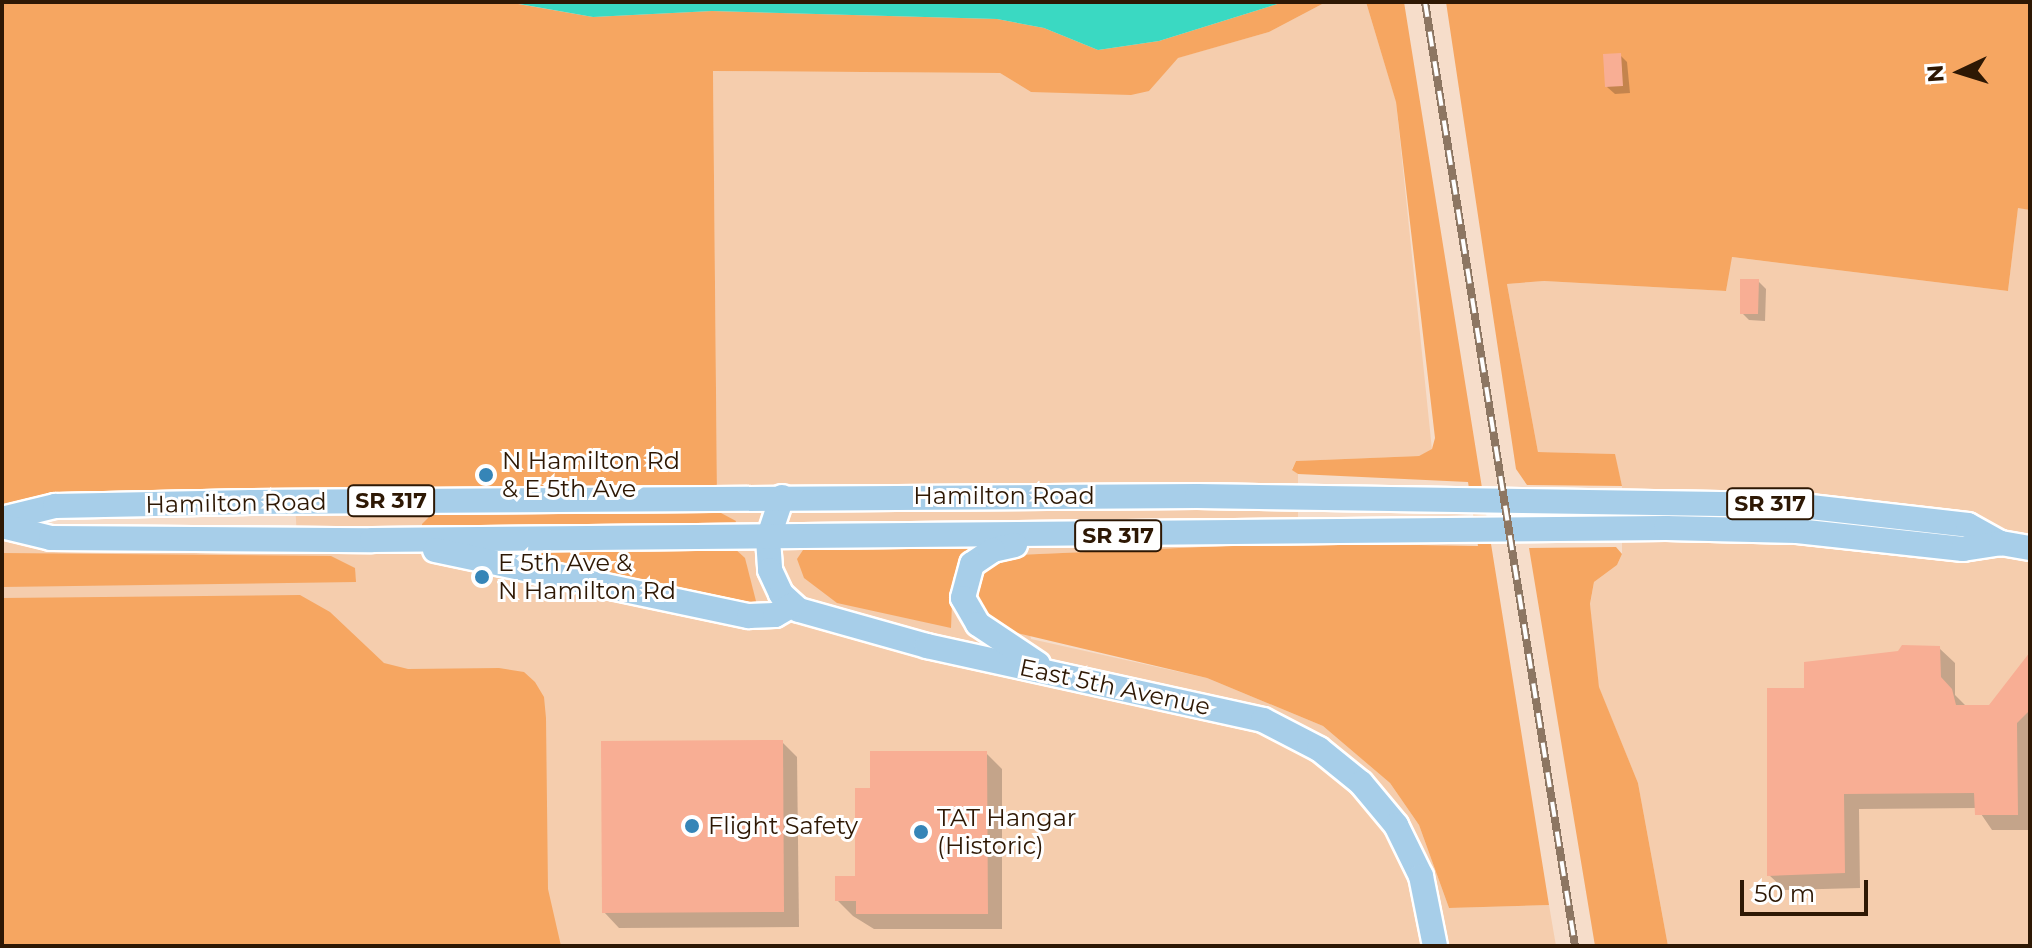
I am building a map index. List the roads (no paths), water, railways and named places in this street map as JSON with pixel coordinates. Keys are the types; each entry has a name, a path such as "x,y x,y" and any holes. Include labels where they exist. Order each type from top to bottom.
{"main road":[{"name":"Hamilton Road","path":"2,519 69,505 1065,495 1793,505 1968,525 2001,543"},
{"path":"386,540 749,616 775,615 792,605 773,579 768,539 782,497"},
{"name":"Hamilton Road","path":"2,526 51,538 386,540 1064,538 1666,528 1797,531 1963,549 2001,543 2030,548"},
{"path":"1050,672 978,624 966,609 963,586 972,564 993,550 1064,538"},
{"name":"East 5th Avenue","path":"792,605 886,636 1263,720 1330,757 1361,783 1396,825 1421,876 1435,946"}],"water":[{"path":"508,2 1284,2 1159,41 1098,50 1044,28 997,19 712,11 593,17"}],"railway":[{"path":"1425,2 1575,946"}],"place":[{"name":"N Hamilton Rd & E 5th Ave","path":"486,475"},
{"name":"E 5th Ave & N Hamilton Rd","path":"482,577"},
{"name":"Flight Safety","path":"692,826"},
{"name":"TAT Hangar (Historic)","path":"921,832"}]}
